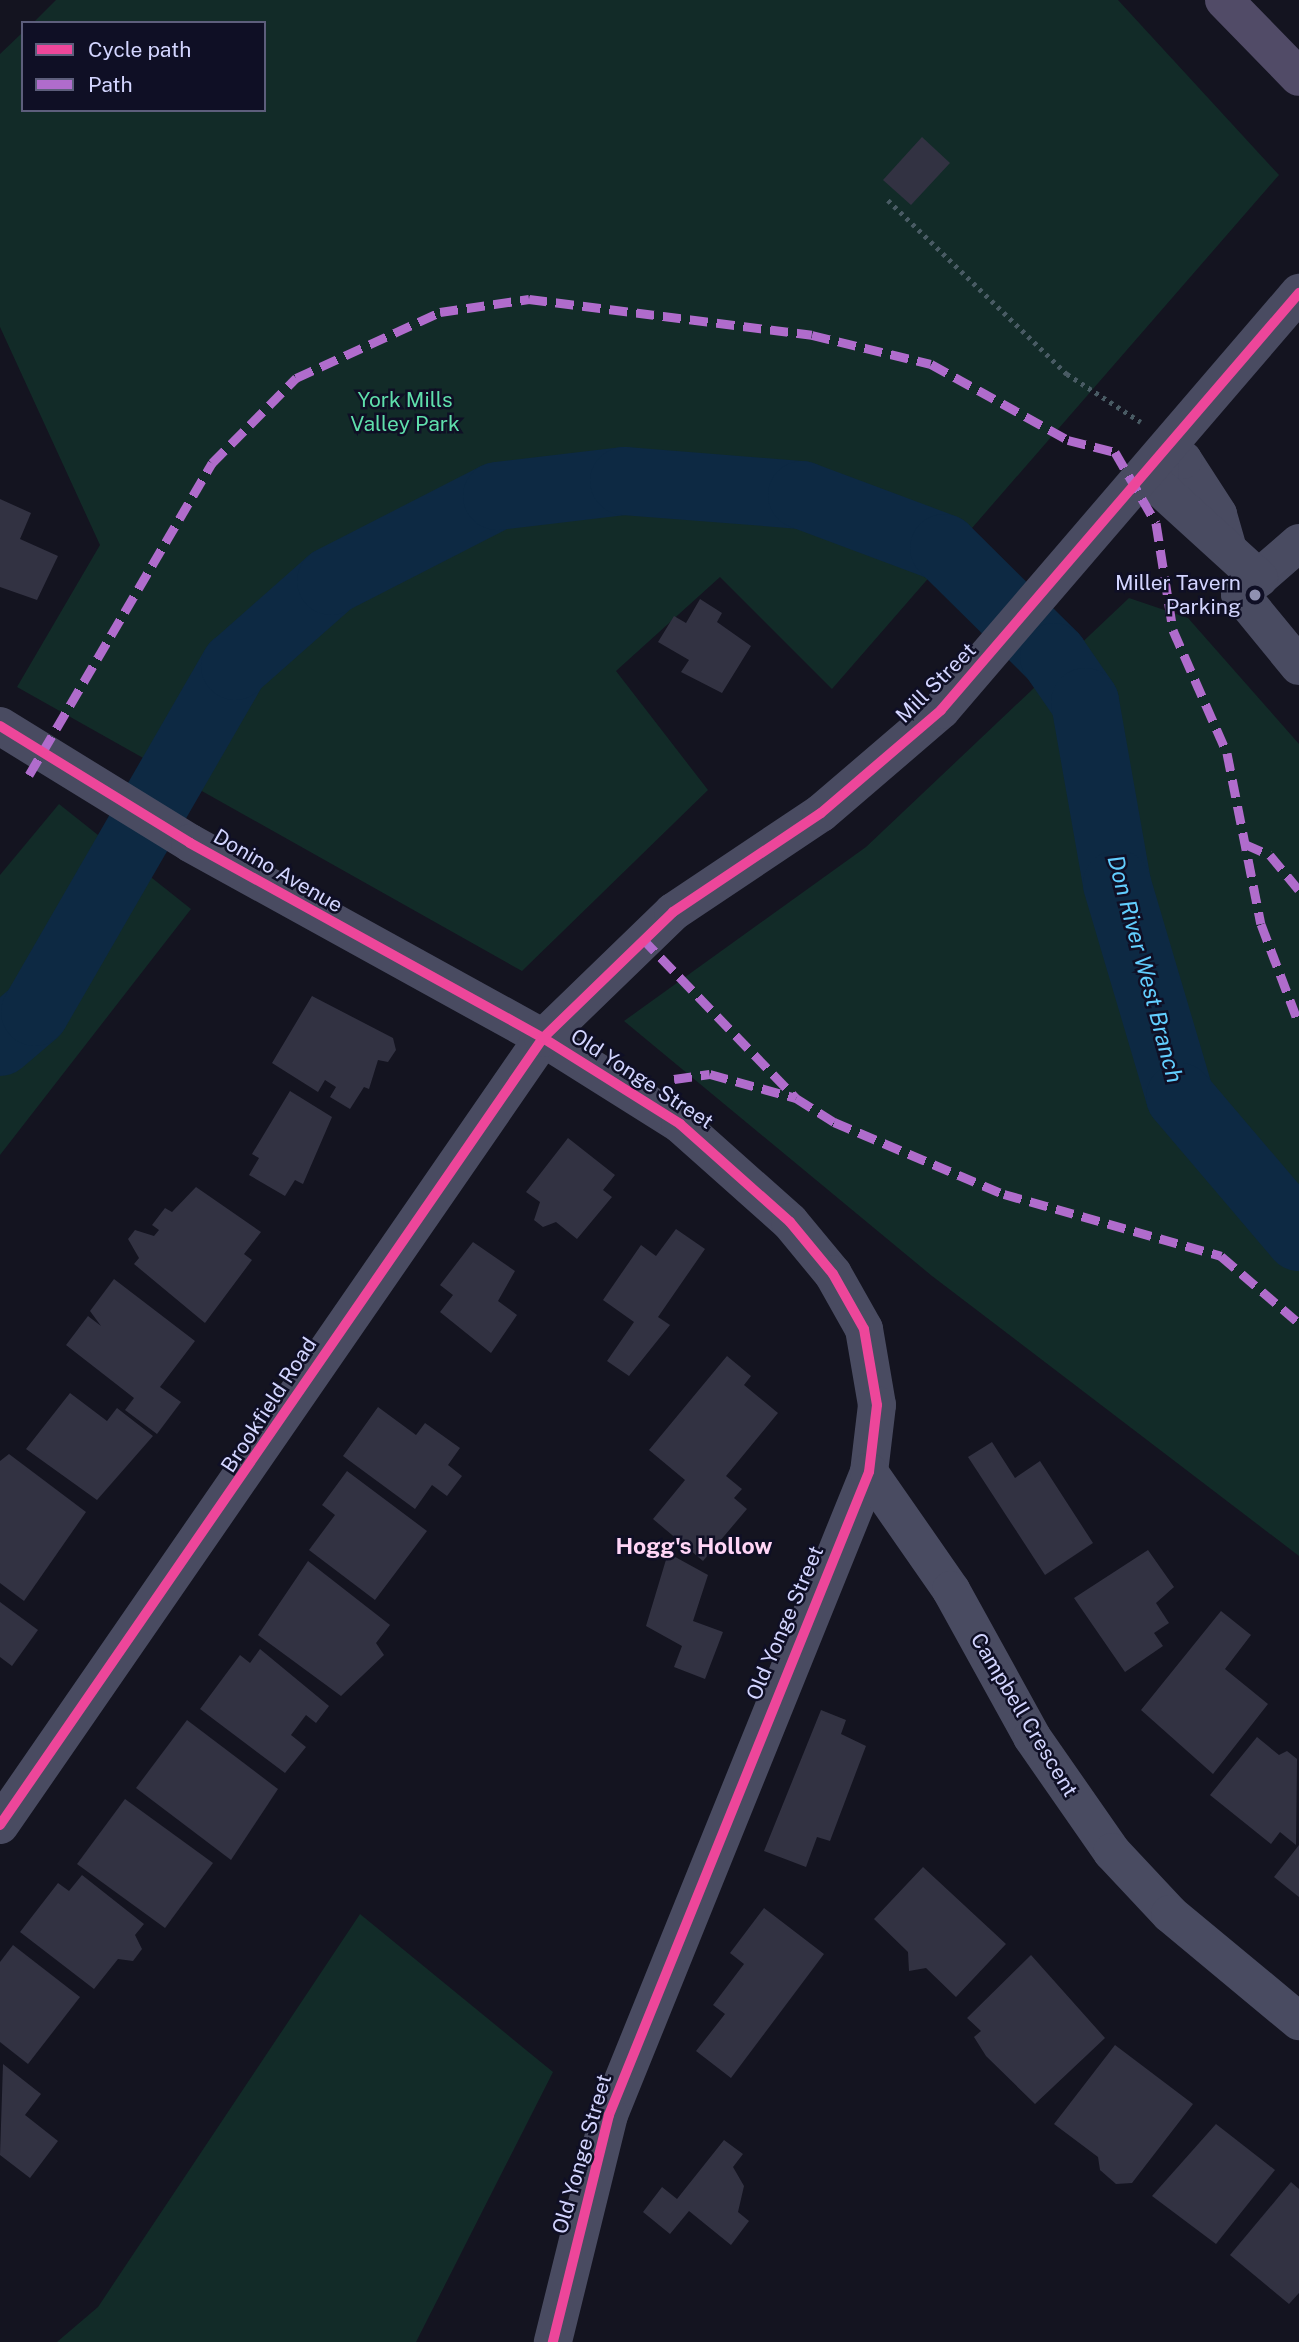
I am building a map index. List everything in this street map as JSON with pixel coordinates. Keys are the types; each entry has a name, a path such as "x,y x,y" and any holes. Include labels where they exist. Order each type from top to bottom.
{"main road":[{"path":"1224,0 1299,77"}],"street":[{"name":"Mill Street","path":"543,1038 673,912 821,813 966,685 1299,293"},
{"path":"1159,459 1183,460 1218,514 1227,546 1259,578"},
{"path":"1299,543 1240,594 1299,666"},
{"name":"Donino Avenue","path":"0,726 190,843 543,1038"},
{"name":"Old Yonge Street","path":"543,1038 718,1152 833,1274 856,1311 873,1362 877,1405 869,1472 609,2115 552,2342"},
{"name":"Brookfield Road","path":"0,1825 543,1038"},
{"name":"Campbell Crescent","path":"869,1472 951,1590 1032,1737 1112,1852 1170,1914 1299,2021"}],"path":[{"path":"888,200 1067,374 1141,422"}],"green space":[{"name":"York Mills Valley Park","path":"56,0 1118,0 1279,175 832,689 720,577 616,671 708,790 522,971 17,687 100,545 0,327 0,54 21,34 21,112 266,112 266,21 35,21"},
{"path":"1129,598 1188,618 1299,744 1299,1556 932,1276 624,1021 866,847"},
{"path":"59,804 191,909 0,1155 0,875"},
{"path":"360,1914 553,2072 416,2342 57,2342 98,2307"}],"building":[{"path":"922,137 950,163 911,205 883,180"},
{"path":"0,499 31,513 20,539 58,556 37,600 0,587"},
{"path":"700,599 722,613 717,622 751,646 722,693 681,672 689,660 658,642 674,616 686,623"},
{"path":"312,996 393,1038 396,1050 388,1062 378,1060 369,1089 364,1087 350,1109 330,1097 336,1087 325,1080 318,1092 272,1063"},
{"path":"290,1091 332,1117 303,1184 295,1180 285,1196 249,1175 259,1158 252,1154"},
{"path":"568,1138 615,1175 603,1190 612,1197 577,1239 556,1222 543,1227 534,1220 540,1202 526,1192"},
{"path":"196,1187 261,1232 244,1254 252,1260 205,1323 134,1264 139,1258 128,1239 135,1230 154,1236 159,1230 152,1225 165,1208 172,1212"},
{"path":"676,1229 705,1249 658,1317 670,1325 629,1376 607,1361 634,1322 603,1300 641,1245 656,1256"},
{"path":"473,1242 515,1271 498,1301 517,1315 491,1353 440,1312 453,1295 440,1285"},
{"path":"114,1279 195,1341 160,1387 181,1402 157,1434 125,1410 134,1398 66,1345 88,1316 101,1326 90,1311"},
{"path":"727,1356 751,1376 744,1385 778,1413 726,1476 742,1489 734,1498 747,1509 703,1561 653,1519 685,1480 649,1450"},
{"path":"70,1393 107,1421 117,1408 153,1436 97,1500 26,1449"},
{"path":"378,1407 416,1435 425,1423 460,1448 448,1465 462,1476 447,1496 432,1485 415,1509 343,1456"},
{"path":"992,1442 1015,1478 1040,1461 1093,1543 1045,1575 968,1457"},
{"path":"9,1454 86,1512 24,1601 0,1583 0,1461"},
{"path":"347,1471 427,1531 375,1600 309,1550 335,1515 322,1505"},
{"path":"1148,1550 1174,1587 1156,1603 1169,1623 1154,1633 1163,1646 1125,1672 1074,1598"},
{"path":"668,1553 708,1575 693,1621 723,1632 705,1679 674,1667 682,1646 646,1626"},
{"path":"308,1561 390,1625 376,1643 384,1655 341,1696 258,1635"},
{"path":"0,1602 38,1630 12,1666 0,1657"},
{"path":"1221,1611 1251,1635 1225,1669 1268,1704 1213,1774 1141,1710"},
{"path":"260,1649 329,1706 316,1723 306,1715 291,1735 306,1747 285,1773 200,1709 240,1655 250,1663"},
{"path":"821,1710 846,1720 841,1734 866,1746 830,1841 817,1837 806,1867 764,1851"},
{"path":"187,1720 278,1789 231,1860 136,1788"},
{"path":"1257,1737 1279,1755 1287,1751 1297,1759 1296,1845 1280,1832 1271,1844 1210,1795"},
{"path":"125,1799 213,1863 165,1928 77,1864"},
{"path":"1299,1845 1299,1897 1274,1877"},
{"path":"923,1867 1006,1944 956,1997 926,1968 909,1971 908,1952 874,1919"},
{"path":"82,1875 144,1924 135,1935 142,1949 133,1961 118,1959 94,1989 20,1932 58,1883 69,1891"},
{"path":"764,1908 824,1954 731,2078 696,2051 725,2014 713,2005 744,1964 730,1953"},
{"path":"13,1945 80,1997 28,2064 0,2042 0,1962"},
{"path":"1031,1955 1105,2038 1035,2104 986,2056 974,2037 981,2031 967,2018"},
{"path":"1115,2045 1193,2104 1132,2183 1116,2184 1100,2170 1098,2157 1054,2124"},
{"path":"3,2064 41,2094 25,2115 58,2141 30,2178 0,2155"},
{"path":"1216,2124 1275,2170 1216,2244 1152,2196"},
{"path":"724,2140 743,2154 733,2167 744,2186 738,2212 749,2221 731,2245 689,2211 670,2234 643,2212 662,2187 677,2199"},
{"path":"1291,2182 1299,2189 1299,2293 1289,2304 1230,2255"}],"waterway":[{"name":"Don River West Branch","path":"0,1042 35,1012 235,666 331,581 497,496 624,481 802,495 944,548 1054,657 1085,702 1117,884 1180,1097 1299,1237"}],"marked path":[{"path":"29,775 212,463 296,378 440,312 529,299 812,335 931,364 1068,440 1115,452 1156,523 1173,630 1227,753 1261,924 1299,1024"},
{"path":"1245,844 1270,855 1299,890"},
{"path":"642,938 796,1098 834,1122 1004,1194 1221,1256 1299,1323"},
{"path":"674,1079 710,1074 796,1098"}],"cycle path":[{"path":"0,1825 543,1038 673,912 821,813 941,710 1299,293"},
{"path":"0,726 190,843 543,1038 680,1124 790,1222 833,1274 864,1329 877,1405 869,1472 609,2115 553,2342"}],"place":[{"name":"Miller Tavern Parking","path":"1255,595"}],"district":[{"name":"Hogg's Hollow","path":"694,1546"}]}
